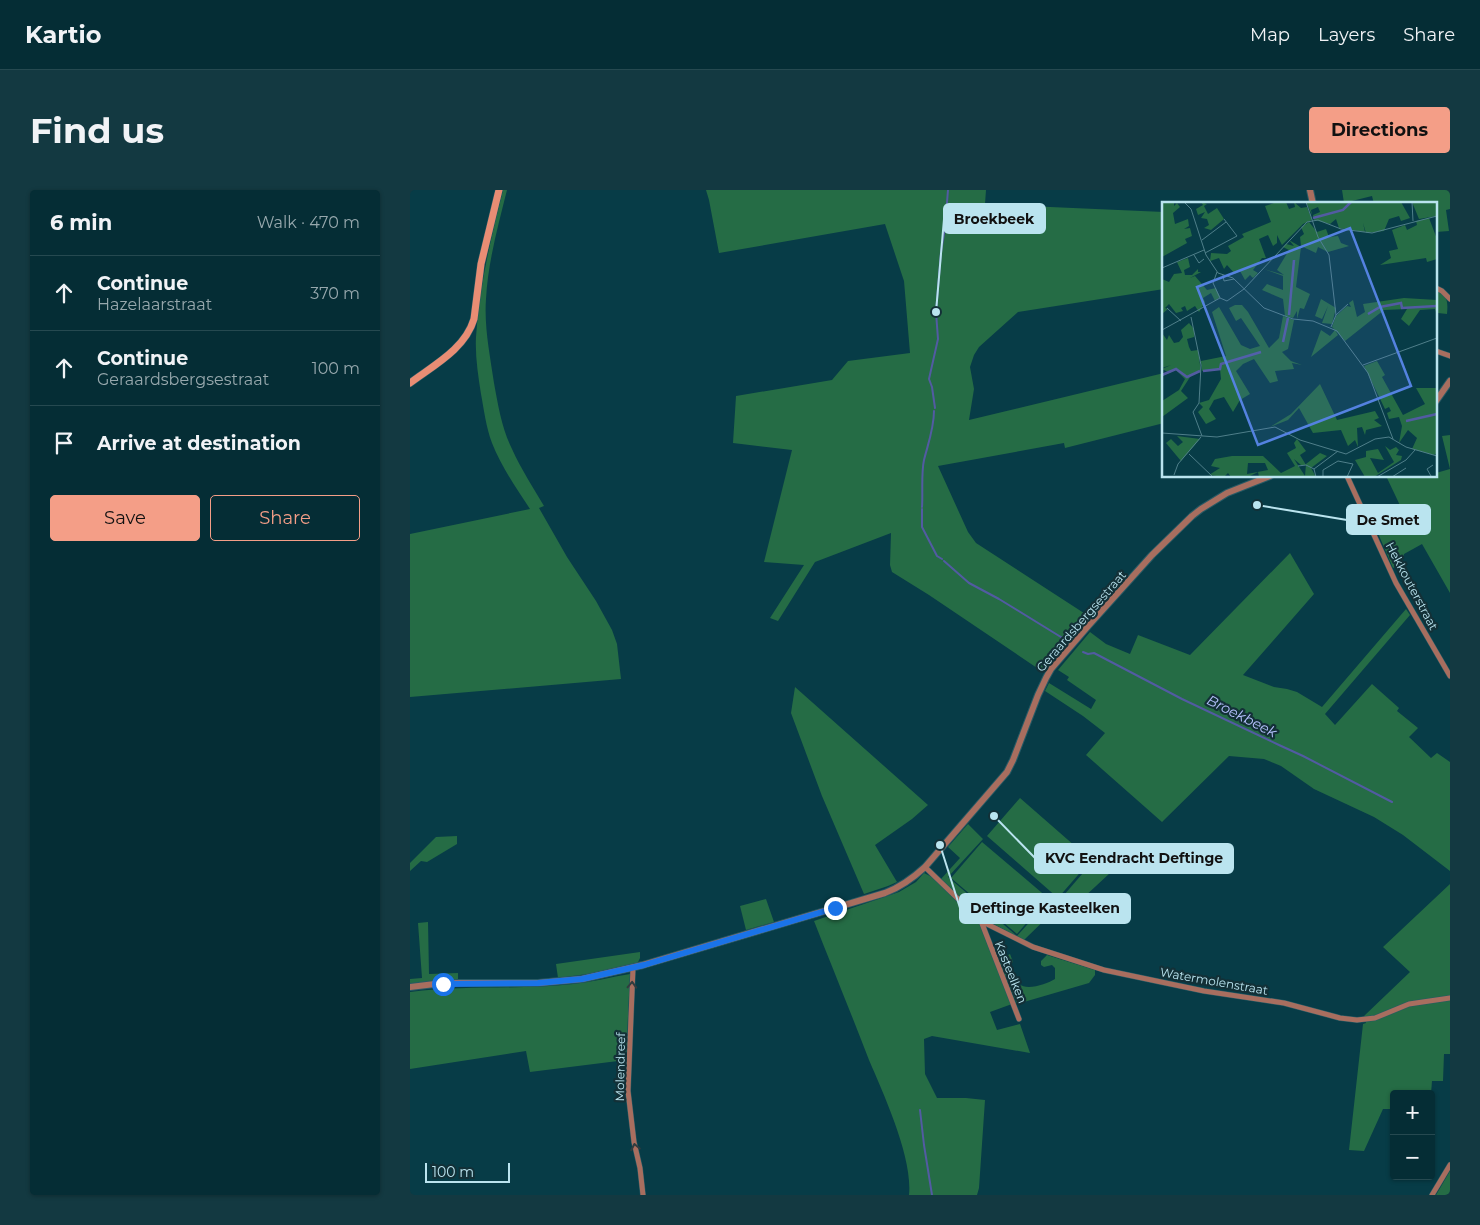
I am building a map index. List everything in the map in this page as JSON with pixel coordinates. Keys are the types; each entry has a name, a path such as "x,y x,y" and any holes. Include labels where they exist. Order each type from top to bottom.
{"main road":[{"path":"410,383 458,347 466,338 474,319 481,264 499,190"}],"street":[{"path":"1438,289 1442,290 1450,299"},
{"path":"1438,352 1450,356"},
{"path":"1438,398 1450,381"},
{"name":"Geraardsbergsestraat","path":"410,987 443,984 538,983 582,979 633,968 886,893 908,882 925,867 1006,772 1013,760 1038,695 1051,669 1089,625 1152,556 1192,516 1227,493 1265,478"},
{"name":"Hekkouterstraat","path":"1348,478 1390,572 1450,676"},
{"name":"Kasteelken","path":"925,867 981,921 1019,1019"},
{"name":"Watermolenstraat","path":"981,921 1033,947 1104,970 1204,991 1284,1003 1340,1018 1357,1020 1375,1018 1409,1004 1450,998"},
{"name":"Molendreef","path":"633,968 628,1091 643,1195"},
{"path":"1432,1195 1450,1165"}],"green space":[{"path":"503,190 507,190 491,258 486,310 489,352 501,417 509,441 523,471 544,506 539,508 612,630 617,644 621,679 410,697 410,534 530,509 504,468 492,443 484,412 476,358 476,337 483,281"},
{"path":"706,190 986,190 985,204 1162,212 1162,289 1018,312 979,347 974,355 970,367 974,389 969,420 1162,373 1162,424 1065,448 1064,443 938,466 968,532 976,543 1090,617 1043,672 892,572 890,565 891,533 815,562 778,621 770,618 804,565 764,562 792,450 733,443 736,396 832,380 848,361 910,353 904,281 885,224 719,253"},
{"path":"1342,190 1450,190 1450,209 1446,210 1449,231 1438,232 1438,202 1374,202 1372,196 1344,202"},
{"path":"1438,292 1445,297 1447,314 1438,313"},
{"path":"1450,435 1450,469 1442,436"},
{"path":"1450,469 1450,593 1422,544 1404,554 1402,563 1393,568 1377,531 1406,518 1387,478 1438,478 1438,472"},
{"path":"1290,553 1314,594 1243,675 1274,687 1297,692 1322,707 1406,609 1410,615 1325,714 1335,725 1372,684 1399,708 1397,711 1418,728 1409,737 1431,758 1437,753 1450,762 1450,871 1403,835 1374,817 1314,789 1281,766 1264,759 1229,756 1162,822 1086,755 1105,733 1045,691 1049,683 1091,709 1096,700 1067,680 1069,677 1058,670 1090,632 1106,644 1130,654 1138,635 1190,655"},
{"path":"795,687 928,805 912,819 875,845 897,882 864,894 822,796 791,713"},
{"path":"1020,798 1091,860 1058,898 987,836"},
{"path":"968,824 983,839 948,877 1017,936 1052,897 1058,902 1095,859 1110,873 1068,912 1060,905 1024,940 982,918 941,879 960,858 948,847"},
{"path":"457,836 457,844 427,862 421,861 410,871 410,863 436,837"},
{"path":"982,842 1048,898 1017,934 951,878"},
{"path":"924,873 932,877 979,923 1012,1004 990,1012 997,1030 1020,1024 1030,1053 932,1036 924,1039 925,1074 937,1098 985,1100 977,1195 909,1195 907,1163 896,1127 814,921 899,892 916,882"},
{"path":"1450,884 1450,1054 1444,1054 1443,1081 1432,1081 1431,1090 1390,1090 1390,1109 1383,1109 1364,1151 1349,1150 1363,1024 1366,1023 1364,1016 1410,972 1383,947"},
{"path":"766,899 774,922 746,930 740,906"},
{"path":"428,922 429,974 458,973 458,980 410,984 410,979 422,978 418,923"},
{"path":"640,952 637,964 595,973 558,978 556,964"},
{"path":"1010,954 1016,980 1019,984 1027,987 1037,986 1055,979 1055,968 1052,965 1044,967 1041,965 1041,961 1047,955 1095,970 1095,975 1089,983 1017,1004 999,960"},
{"path":"630,974 626,1060 530,1072 526,1051 410,1069 410,992 553,986"},
{"path":"1450,1171 1450,1195 1436,1195"}],"waterway":[{"name":"Broekbeek","path":"935,408 929,379 938,339 936,312 948,190"},
{"name":"Broekbeek","path":"922,507 923,465 932,430 934,411"},
{"name":"Broekbeek","path":"922,509 922,527 937,556 942,559"},
{"name":"Broekbeek","path":"944,561 969,583 1069,642"},
{"name":"Broekbeek","path":"1083,652 1088,654 1094,653 1182,699 1303,756 1392,802"},
{"path":"920,1110 932,1195"}],"place":[{"name":"Broekbeek","path":"936,312"},
{"name":"De Smet","path":"1257,505"},
{"name":"KVC Eendracht Deftinge","path":"994,816"},
{"name":"Deftinge Kasteelken","path":"940,845"}],"route":[{"path":"443,984 538,983 582,979 644,965 835,908"}]}
